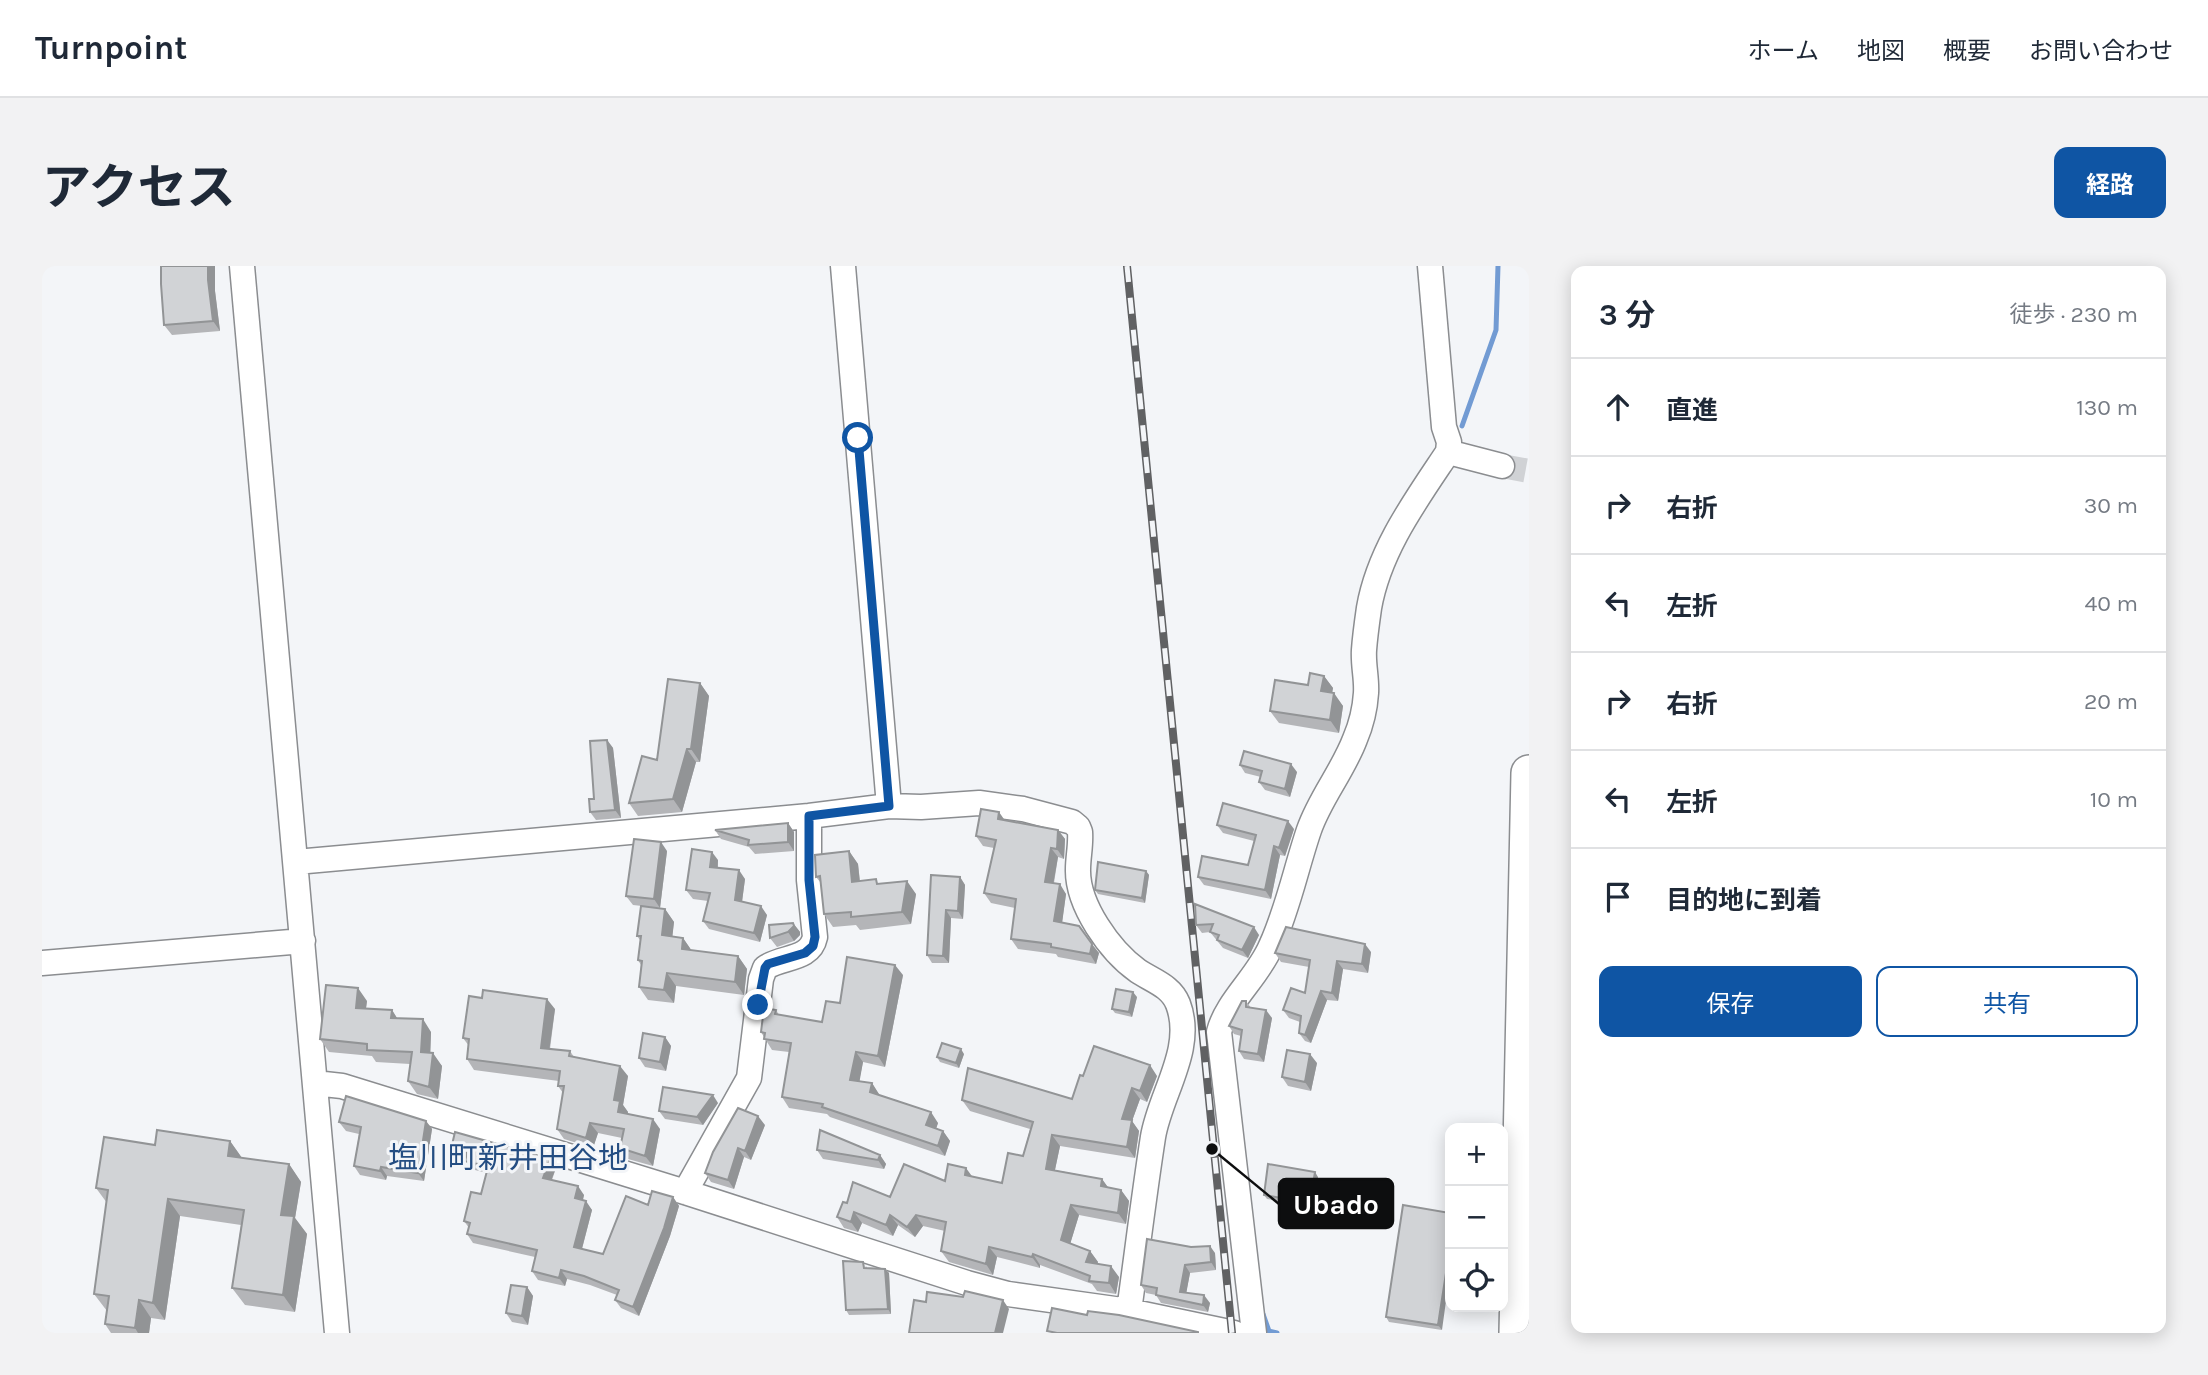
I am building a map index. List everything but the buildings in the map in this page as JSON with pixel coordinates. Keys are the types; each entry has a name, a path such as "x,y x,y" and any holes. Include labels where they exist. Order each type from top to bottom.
{"highway":[{"path":"1517,1333 1529,772"}],"street":[{"path":"242,266 337,1333"},
{"path":"843,266 889,806"},
{"path":"1254,1333 1219,1032 1225,1016 1258,971 1270,948 1286,907 1309,831 1361,724 1366,691 1364,649 1370,604 1379,573 1406,516 1448,452 1430,266"},
{"path":"1448,452 1502,466"},
{"path":"296,862 809,816 889,806 979,803 1023,809 1072,822 1079,827 1080,832 1077,869 1081,894 1095,924 1118,952 1140,973 1164,986 1179,1006 1182,1045 1157,1116 1129,1311"},
{"path":"685,1192 751,1073 761,979 765,968 768,964 805,953 813,946 815,937 809,880 809,816"},
{"path":"42,963 303,941"},
{"path":"316,1083 342,1086 967,1283 1044,1300 1129,1311 1234,1333"}],"waterway":[{"path":"1462,426 1496,330 1498,266"},
{"path":"1263,1314 1269,1331 1277,1333"}],"tunnel":[{"path":"1502,466 1529,471"}],"railway":[{"path":"1127,266 1232,1333"}],"place":[{"name":"Ubado","path":"1212,1149"}],"district":[{"name":"塩川町新井田谷地","path":"508,1158"}],"route":[{"path":"758,1005 761,979 768,964 805,953 813,946 815,937 809,880 809,816 889,806 858,438"}]}
